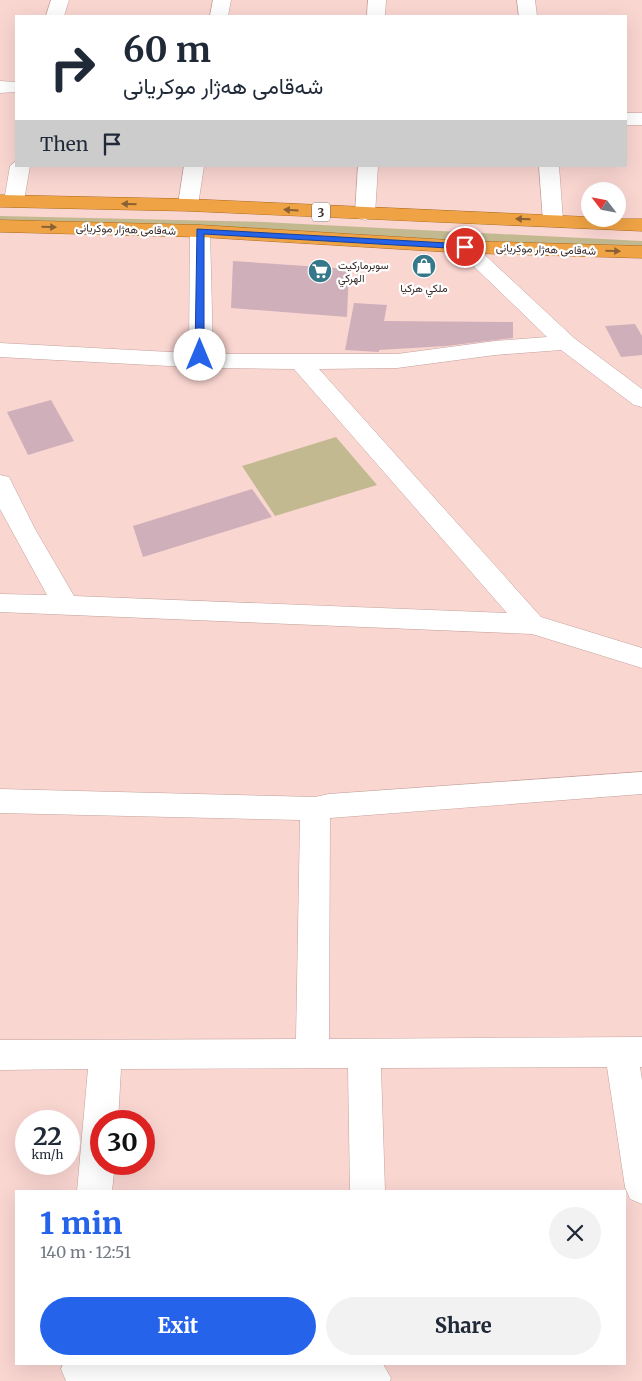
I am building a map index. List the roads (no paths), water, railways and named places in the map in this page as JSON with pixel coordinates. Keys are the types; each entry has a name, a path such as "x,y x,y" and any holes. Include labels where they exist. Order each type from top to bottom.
{"highway":[{"name":"شەقامی ھەژار موکریانی","path":"7,201 188,206 642,225"},
{"name":"شەقامی ھەژار موکریانی","path":"0,226 200,231 465,247 642,252"}],"street":[{"path":"55,15 60,0"},
{"path":"219,15 222,0"},
{"path":"376,15 377,0"},
{"path":"526,0 528,15"},
{"path":"0,87 15,87"},
{"path":"627,119 642,119"},
{"path":"7,201 20,167"},
{"path":"188,206 194,167"},
{"path":"365,214 368,167"},
{"path":"549,167 552,220"},
{"path":"200,231 200,355 207,361"},
{"path":"465,247 566,343 642,400"},
{"path":"0,350 207,361 397,361 495,348 566,343"},
{"path":"300,362 532,624"},
{"path":"0,482 22,529 67,607"},
{"path":"0,603 532,624 642,658"},
{"path":"0,801 315,809 329,806 642,783"},
{"path":"312,1053 315,809"},
{"path":"0,1055 632,1052 642,1187"},
{"path":"364,1053 368,1190"},
{"path":"95,1190 106,1055"},
{"path":"80,1371 372,1374"}],"place":[{"name":"ملكي هركيا","path":"424,266"},
{"name":"سوبرماركيت الهركي","path":"320,271"}]}
